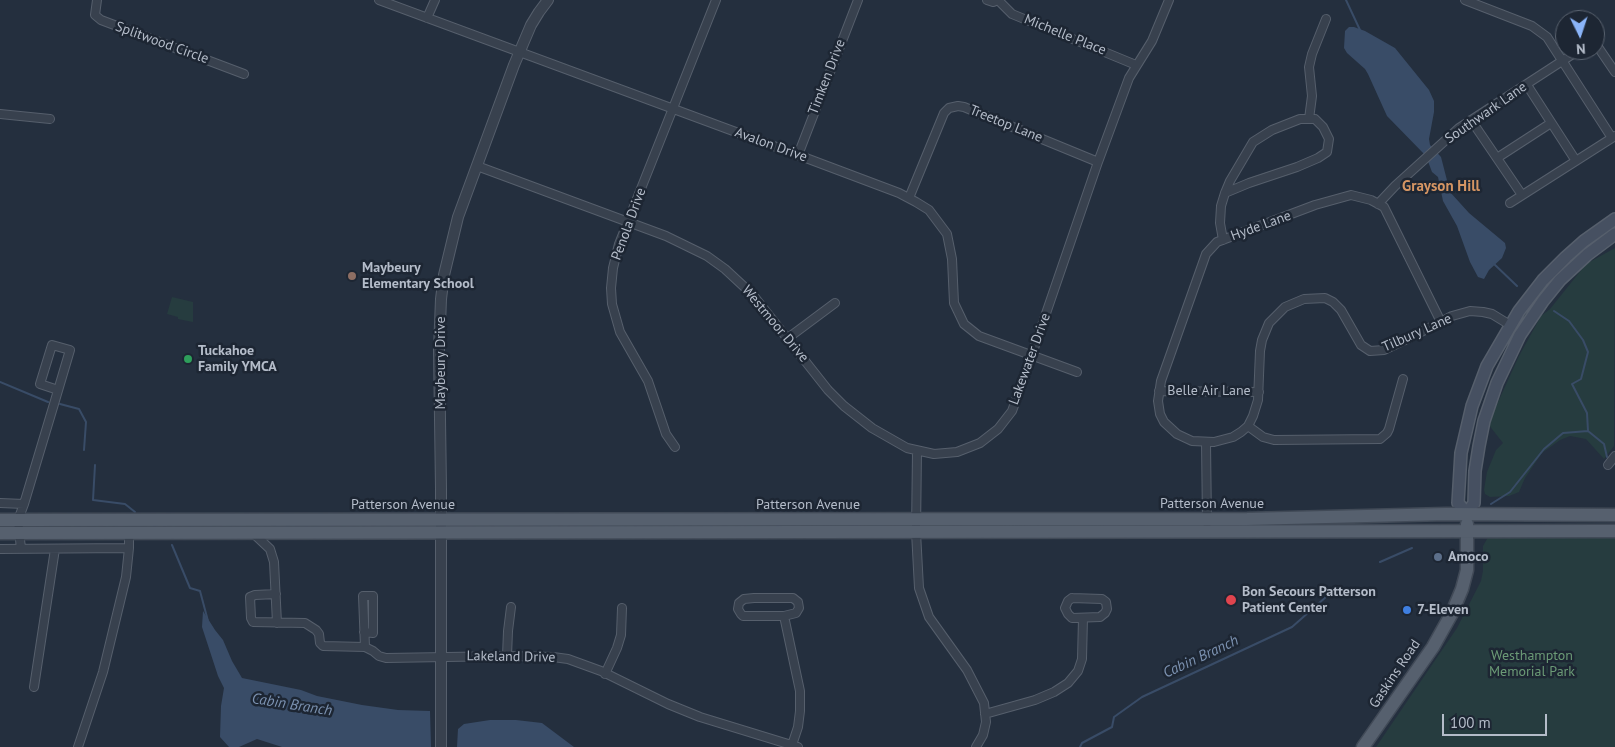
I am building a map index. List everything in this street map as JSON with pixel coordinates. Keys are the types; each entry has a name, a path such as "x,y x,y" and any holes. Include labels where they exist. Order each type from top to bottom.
{"main road":[{"path":"1615,219 1584,241 1555,267 1528,299 1510,325 1482,379 1464,434 1461,453 1458,503 1467,514 1474,503 1475,471 1486,414 1500,375 1520,335 1560,280 1587,255 1615,234"},
{"name":"Patterson Avenue","path":"1207,525 1467,514 1615,515"},
{"name":"Gaskins Road","path":"1363,747 1432,647 1452,613 1467,570 1467,514"},
{"name":"Patterson Avenue","path":"0,520 19,527 128,533 253,533 441,527"},
{"name":"Patterson Avenue","path":"0,533 19,527 1207,525 1468,531 1615,531"}],"street":[{"name":"Splitwood Circle","path":"97,0 95,14 101,20 244,74"},
{"name":"Avalon Drive","path":"379,0 673,108 909,198 929,210 947,234 952,259 954,303 964,324 979,336 1077,372"},
{"path":"427,18 435,0"},
{"name":"Maybeury Drive","path":"441,747 440,349 441,299 444,275 452,236 520,52 531,25 548,0"},
{"name":"Penola Drive","path":"675,446 666,434 648,381 620,332 614,312 611,288 613,268 619,244 716,0"},
{"name":"Timken Drive","path":"798,155 858,0"},
{"name":"Michelle Place","path":"987,0 993,2 998,0 1012,14 1136,65"},
{"name":"Lakewater Drive","path":"917,451 934,454 957,452 980,443 998,430 1012,411 1129,78 1152,41 1169,0"},
{"path":"1465,0 1532,26 1547,37 1613,137 1510,203"},
{"path":"1309,119 1312,96 1309,67 1312,54 1326,19"},
{"path":"1605,57 1615,72"},
{"name":"Southwark Lane","path":"1378,204 1459,128 1563,61"},
{"path":"1526,85 1576,161"},
{"name":"Treetop Lane","path":"909,198 944,113 949,108 958,106 964,106 1098,162"},
{"path":"0,114 50,119"},
{"path":"1223,240 1220,206 1225,193 1230,180 1253,142 1272,130 1300,118 1315,119 1323,127 1329,140 1327,152 1297,167 1225,193"},
{"path":"1471,120 1522,196"},
{"path":"1497,158 1551,123"},
{"name":"Westmoor Drive","path":"477,166 686,244 707,256 724,268 753,295 828,390 844,406 872,428 892,440 917,451"},
{"name":"Hyde Lane","path":"1206,442 1199,442 1176,434 1170,429 1160,414 1158,407 1159,391 1206,254 1218,242 1315,205 1351,196 1371,200 1378,204"},
{"path":"1378,204 1384,208 1393,224 1440,322"},
{"name":"Tilbury Lane","path":"1248,426 1256,408 1259,392 1260,351 1269,323 1285,307 1304,299 1325,298 1332,302 1341,310 1362,345 1370,351 1384,350 1452,316 1470,311 1492,314 1510,325"},
{"path":"788,338 836,302"},
{"path":"21,549 19,527 24,504 70,350 52,345 40,384 58,390"},
{"path":"1207,525 1206,442 1214,442 1233,436 1248,426 1263,437 1274,440 1380,439 1389,429 1403,379"},
{"name":"Belle Air Lane","path":"1159,391 1259,392"},
{"path":"917,451 916,526 919,588 929,616 967,670 984,703 986,722 983,735 976,747"},
{"path":"1608,464 1615,456"},
{"path":"0,503 24,504"},
{"path":"78,747 103,672 126,577 129,548 128,533"},
{"path":"253,533 272,552 277,623"},
{"path":"0,549 129,548"},
{"path":"34,687 55,549"},
{"name":"Lakeland Drive","path":"276,594 252,595 250,597 250,618 253,622 306,623 316,630 319,634 320,643 325,646 365,647 386,658 507,656 568,659 601,671 700,717 795,746"},
{"path":"793,598 798,602 798,611 784,616 743,616 739,612 738,606 744,599 793,598"},
{"path":"1075,598 1097,598 1106,602 1107,609 1105,614 1100,617 1083,618 1072,618 1068,614 1065,608 1069,600 1075,598"},
{"path":"507,656 511,607"},
{"path":"605,674 621,635 622,608"},
{"path":"784,616 800,691 800,711 795,746"},
{"path":"985,714 1035,700 1054,692 1068,683 1078,671 1082,659 1083,618"},
{"path":"364,632 365,647"}],"green space":[{"path":"1615,248 1614,446 1604,459 1586,439 1570,436 1560,440 1542,453 1525,478 1519,492 1509,496 1490,497 1485,494 1484,490 1487,472 1496,450 1503,443 1488,424 1519,356 1541,316 1550,309 1586,264"},
{"path":"172,297 193,302 193,322 178,319 178,317 167,314"},
{"name":"Westhampton Memorial Park","path":"1615,535 1615,747 1376,747 1457,628 1481,581 1483,546 1487,539 1491,536"}],"water":[{"path":"1349,27 1365,31 1395,48 1429,90 1434,101 1429,139 1430,145 1441,157 1450,192 1469,213 1505,243 1506,248 1502,258 1489,270 1484,279 1478,277 1470,262 1457,226 1443,201 1438,177 1432,172 1426,156 1387,116 1365,69 1344,48 1345,31"},
{"path":"203,611 223,640 242,678 362,705 398,710 430,711 431,747 282,747 257,739 239,747 229,747 220,737 221,706 224,688 218,676 202,627"},
{"path":"490,720 542,723 574,747 457,747 458,729 464,724"}],"waterway":[{"path":"1346,0 1360,30"},
{"path":"1493,263 1517,286"},
{"path":"1554,311 1569,321 1583,340 1588,352 1581,379 1572,384 1587,413 1588,431"},
{"name":"Cabin Branch","path":"0,382 48,402"},
{"name":"Cabin Branch","path":"60,404 79,409 86,422 84,450"},
{"name":"Cabin Branch","path":"1491,504 1510,492 1544,449 1563,433 1588,431 1604,444 1607,457"},
{"name":"Cabin Branch","path":"95,465 93,500 125,504 135,512"},
{"name":"Cabin Branch","path":"172,545 190,588 200,591 208,621"},
{"name":"Cabin Branch","path":"1380,562 1412,548"},
{"name":"Cabin Branch","path":"1080,747 1082,743 1112,727 1114,717 1142,697 1292,627 1335,589"}],"place":[{"name":"Maybeury Elementary School","path":"352,276"},
{"name":"Tuckahoe Family YMCA","path":"188,359"},
{"name":"Amoco","path":"1438,557"},
{"name":"Bon Secours Patterson Patient Center","path":"1231,600"},
{"name":"7-Eleven","path":"1407,610"}],"district":[{"name":"Grayson Hill","path":"1441,187"}]}
